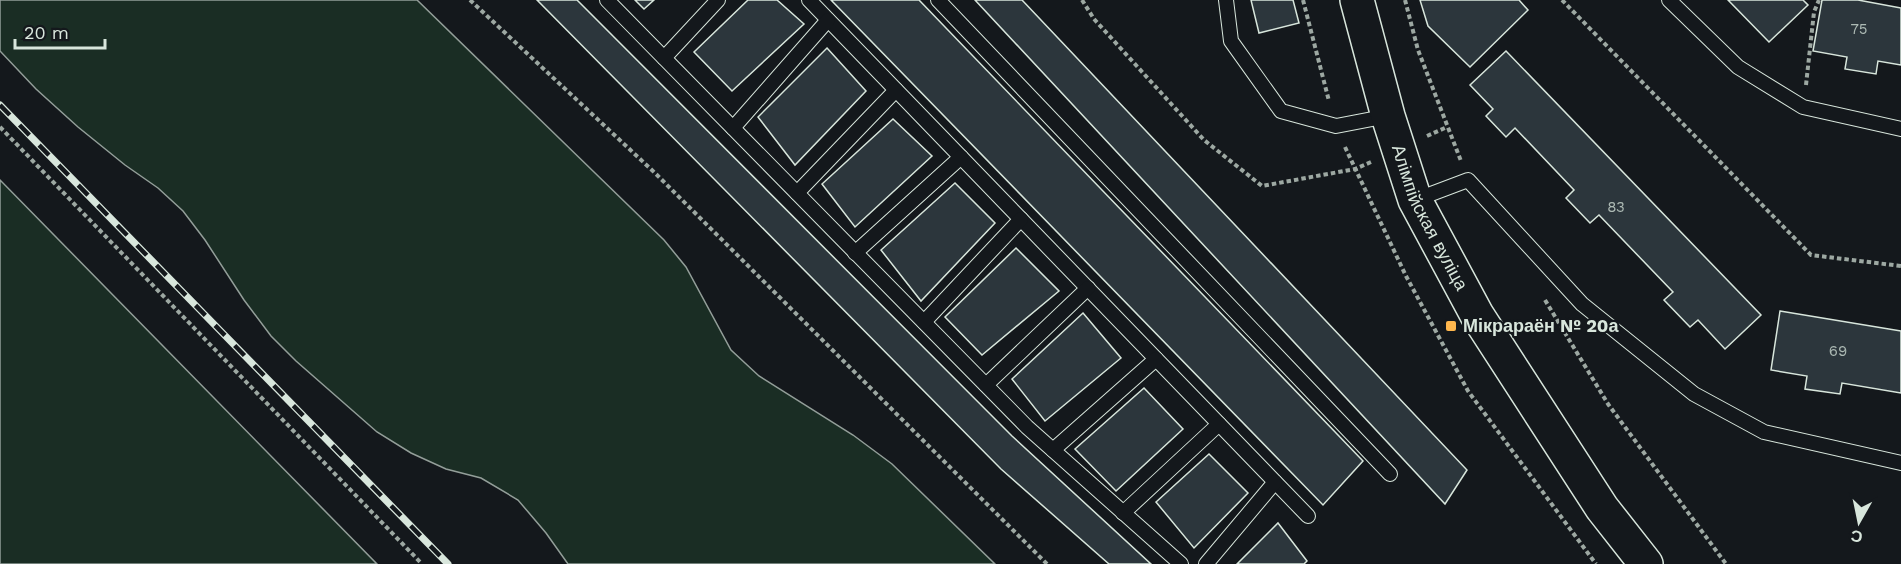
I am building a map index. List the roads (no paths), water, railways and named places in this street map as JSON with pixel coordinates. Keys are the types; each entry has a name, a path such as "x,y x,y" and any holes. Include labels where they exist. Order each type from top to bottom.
{"street":[{"name":"Алімпійская вуліца","path":"1357,0 1388,116 1415,200 1476,315 1602,508 1646,564"}],"lane":[{"path":"607,0 986,385 1053,450 1181,564"},
{"path":"664,58 718,0"},
{"path":"809,0 1308,516"},
{"path":"938,0 1390,474"},
{"path":"1226,0 1231,41 1281,111 1336,126 1388,116"},
{"path":"1669,0 1738,67 1803,107 1901,129"},
{"path":"733,128 828,20"},
{"path":"797,193 896,90"},
{"path":"855,253 961,157"},
{"path":"1415,200 1468,180 1582,304 1694,394 1764,432 1901,463"},
{"path":"924,322 1021,219"},
{"path":"986,385 1088,288"},
{"path":"1053,450 1156,359"},
{"path":"1123,513 1219,424"},
{"path":"1206,564 1275,482"}],"railway":[{"path":"0,105 448,564"}],"place":[{"name":"Мікрараён № 20а","path":"1451,326"}]}
